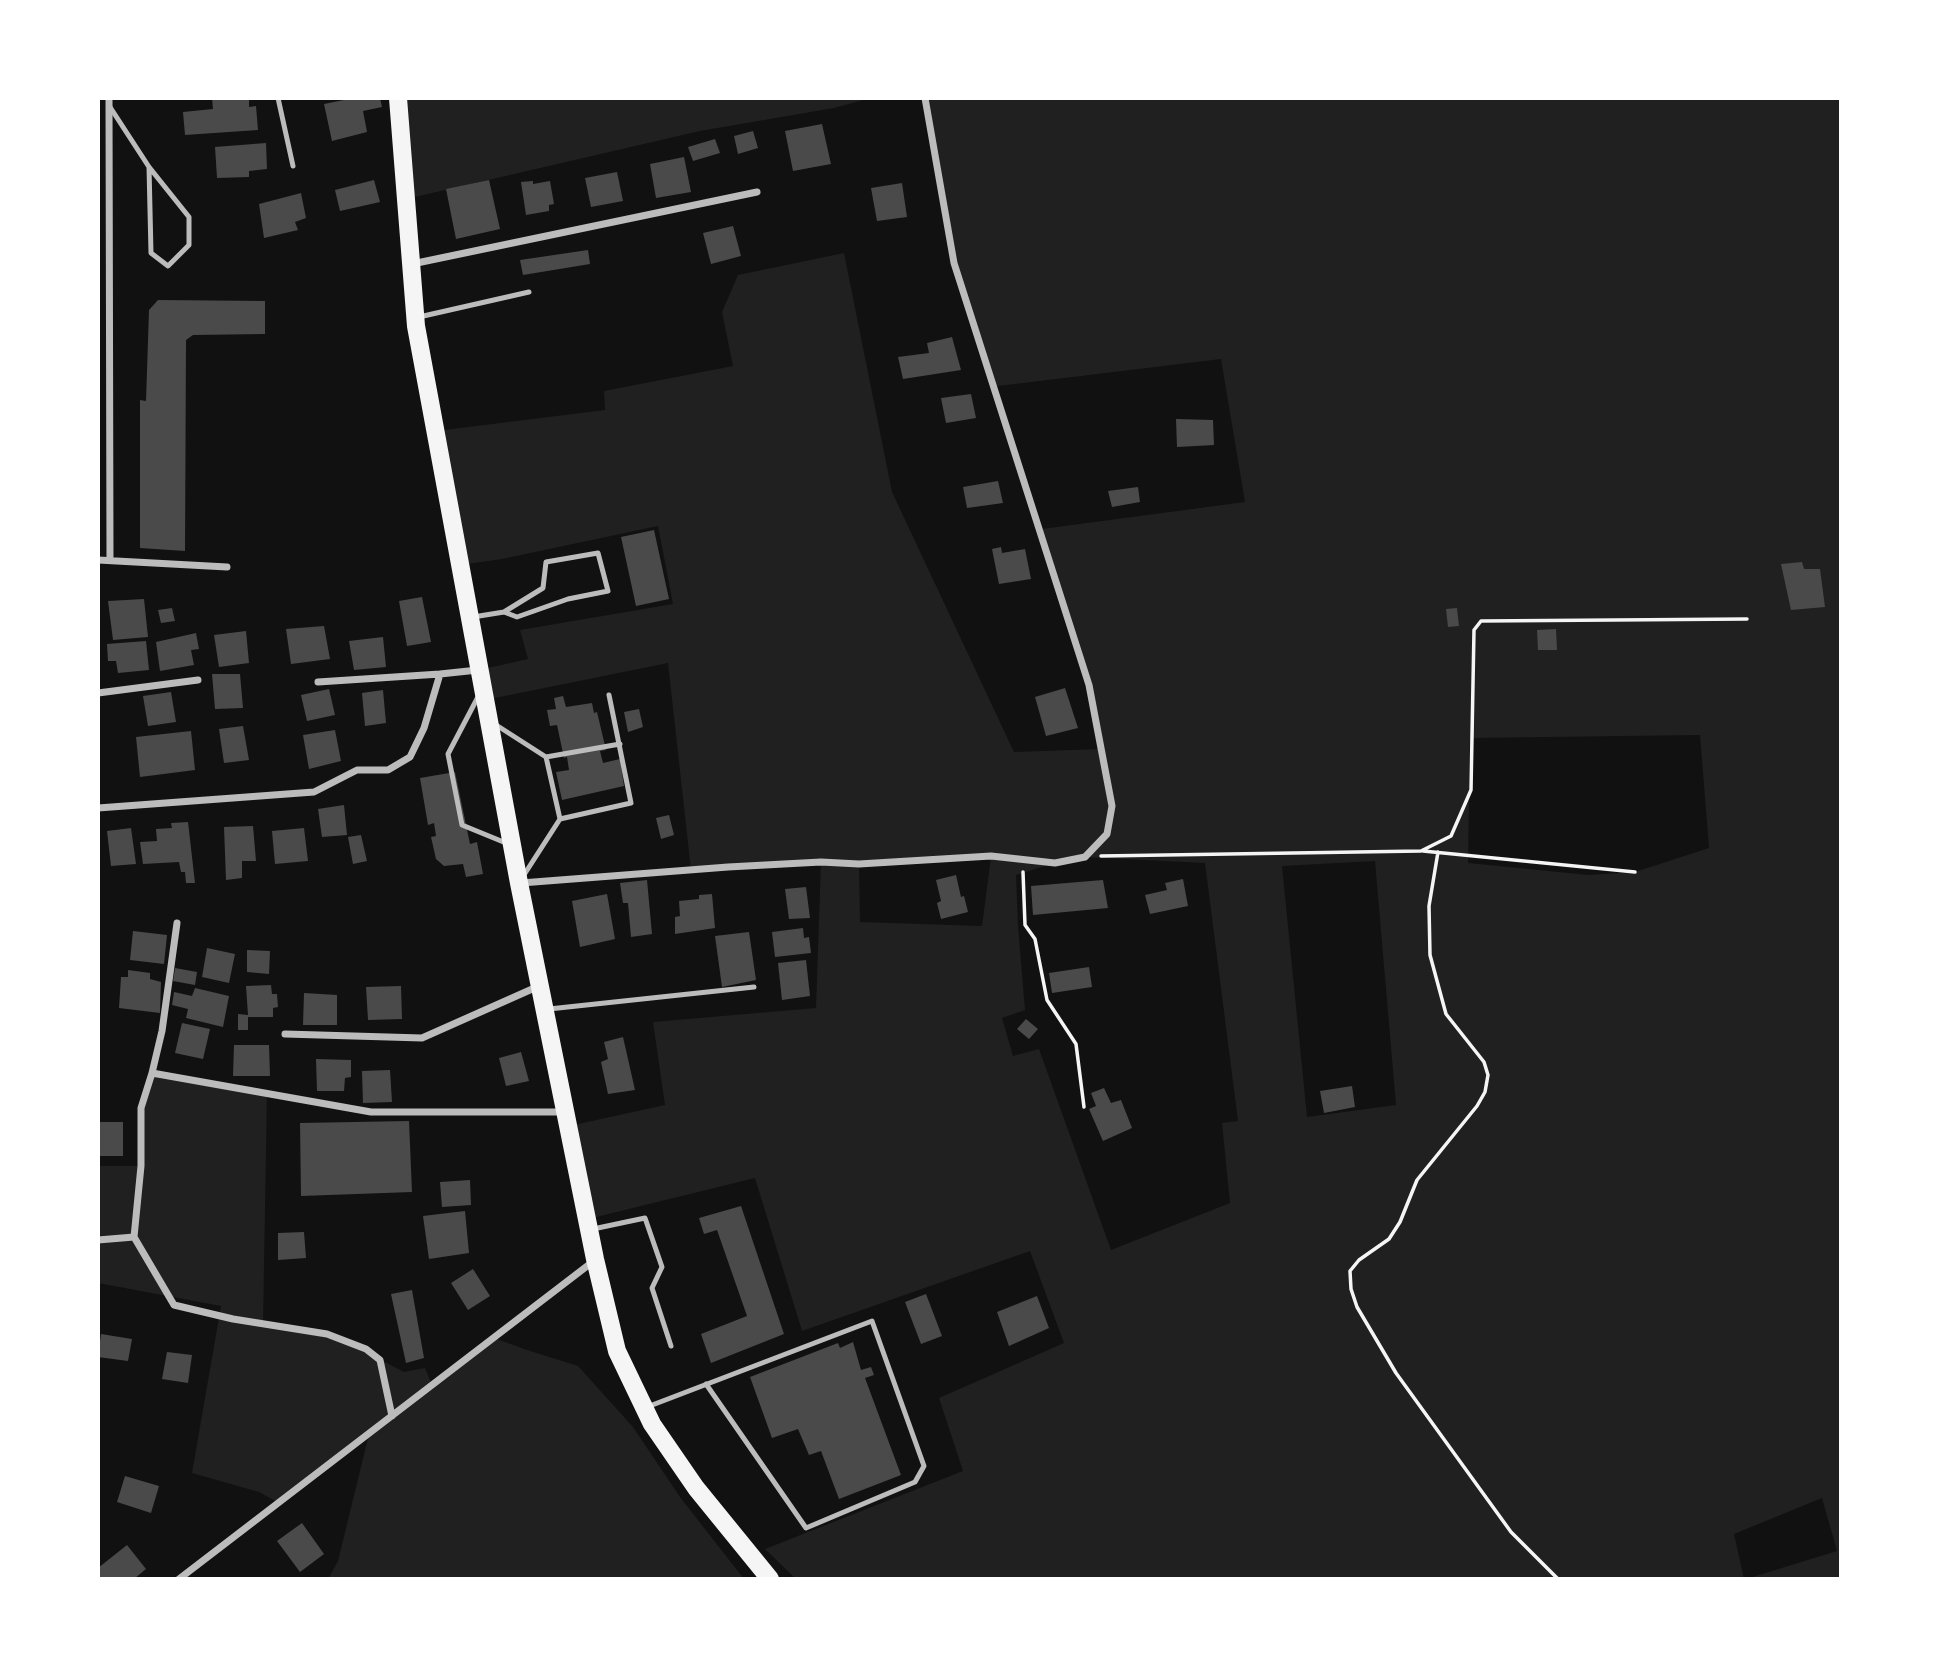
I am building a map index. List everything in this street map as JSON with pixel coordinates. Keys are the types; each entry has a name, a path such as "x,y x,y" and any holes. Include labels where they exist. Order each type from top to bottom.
{"main road":[{"path":"398,98 416,318 519,883 595,1259 617,1351 652,1424 696,1488 770,1579"}],"street":[{"path":"519,883 821,862 859,864 991,856 1055,863 1085,857 1107,834 1112,806 1089,685 954,263 925,98"},
{"path":"109,102 110,560"},
{"path":"411,264 757,192"},
{"path":"98,561 227,567"},
{"path":"318,682 479,670"},
{"path":"98,808 314,792 357,769 387,770 410,757 424,728 440,674"},
{"path":"98,693 198,680"},
{"path":"177,923 162,1031 141,1108 141,1166 134,1237 174,1305 233,1319 327,1334 366,1349 380,1360 392,1416"},
{"path":"285,1034 422,1038 540,986"},
{"path":"152,1073 371,1112 567,1112"},
{"path":"98,1240 134,1237"},
{"path":"179,1579 595,1259"}],"lane":[{"path":"278,98 293,166"},
{"path":"109,102 149,167 189,217 189,246 168,266 150,253 149,167"},
{"path":"416,318 529,292"},
{"path":"470,617 504,612 543,588 546,562 598,552 608,591 568,599 517,617 504,612"},
{"path":"482,689 448,754 462,825 512,846"},
{"path":"519,883 560,819 631,803 609,695"},
{"path":"488,720 546,757 620,744"},
{"path":"546,757 560,819"},
{"path":"545,1009 754,987"},
{"path":"590,1230 645,1218 662,1267 652,1288 671,1346"},
{"path":"644,1408 706,1384 872,1321 924,1466 915,1482 806,1528 706,1384"}],"path":[{"path":"1421,851 1451,836 1471,790 1474,630 1481,621 1747,620"},
{"path":"1085,857 1421,851 1635,872"},
{"path":"1438,852 1429,906 1430,955 1446,1014 1484,1062 1488,1076 1485,1092 1477,1106 1417,1180 1400,1222 1389,1239 1359,1260 1350,1271 1351,1289 1357,1307 1396,1373 1511,1532 1558,1579"},
{"path":"1023,860 1025,925 1035,939 1047,1000 1076,1044 1084,1107"}],"shaded area":[{"path":"398,98 870,98 834,108 700,131 406,199"},
{"path":"924,98 1841,98 1841,1579 1746,1579 1837,1551 1822,1498 1734,1534 1744,1579 796,1579 765,1549 963,1471 939,1398 1064,1343 1030,1251 802,1331 755,1178 588,1219 569,1126 665,1105 653,1022 816,1008 821,863 691,870 668,663 485,700 479,670 528,659 520,630 673,604 658,526 502,559 460,565 436,431 605,410 604,391 733,366 722,312 738,275 844,253 892,492 1014,752 1101,749 1089,685 1042,529 1245,502 1221,359 990,387 954,263","holes":["1700,735 1709,848 1635,872 1589,875 1468,863 1470,738","991,857 982,926 860,922 859,864","1085,857 1205,863 1238,1121 1222,1123 1230,1203 1111,1250 1039,1049 1013,1056 1002,1018 1025,1010 1016,875","1375,861 1396,1105 1307,1117 1282,866"]},
{"path":"152,1073 267,1092 263,1324 341,1339 404,1372 425,1368 432,1385 494,1338 578,1366 633,1427 680,1497 744,1579 328,1579 338,1561 369,1434 279,1503 259,1492 192,1473 221,1306 98,1283 98,1166 141,1166 141,1108"}],"building":[{"path":"212,98 249,98 249,107 256,106 258,130 185,135 183,112 213,109"},
{"path":"354,98 380,98 382,107 363,111 367,132 332,141 324,104"},
{"path":"822,124 831,164 793,171 785,131"},
{"path":"753,131 758,148 738,154 734,136"},
{"path":"715,139 720,153 693,161 688,147"},
{"path":"266,143 267,169 249,171 249,177 217,178 215,147"},
{"path":"684,157 691,192 656,198 650,164"},
{"path":"617,172 623,201 591,207 585,178"},
{"path":"374,180 380,202 340,211 335,190"},
{"path":"489,180 500,229 456,239 446,189"},
{"path":"533,181 533,184 550,181 554,204 549,205 549,211 526,215 521,182"},
{"path":"902,183 907,217 877,221 871,188"},
{"path":"301,193 306,218 295,222 298,230 264,238 259,204"},
{"path":"733,226 741,256 711,264 703,233"},
{"path":"588,250 590,264 523,275 520,260"},
{"path":"158,300 265,301 265,334 193,335 186,340 185,551 140,548 140,400 146,401 149,310"},
{"path":"952,337 961,370 903,379 898,357 929,353 927,343"},
{"path":"971,394 976,418 946,423 941,398"},
{"path":"1176,419 1213,420 1214,445 1177,447"},
{"path":"998,481 1003,503 967,508 963,487"},
{"path":"1138,487 1140,502 1112,507 1108,491"},
{"path":"654,530 669,599 636,606 621,537"},
{"path":"1001,547 1002,553 1025,549 1031,579 999,584 992,549"},
{"path":"1802,562 1804,569 1820,569 1825,607 1791,610 1781,564"},
{"path":"422,597 431,642 407,646 399,601"},
{"path":"144,599 148,637 113,640 108,601"},
{"path":"172,608 175,621 161,623 158,610"},
{"path":"1457,608 1459,626 1448,627 1446,609"},
{"path":"324,626 330,659 291,664 286,629"},
{"path":"1556,629 1557,650 1538,650 1537,630"},
{"path":"246,631 249,663 219,667 214,635"},
{"path":"196,633 199,649 191,650 194,665 160,671 156,642"},
{"path":"383,637 386,667 354,670 349,641"},
{"path":"146,641 149,670 118,673 116,661 108,661 107,644"},
{"path":"212,674 240,674 243,708 215,709"},
{"path":"1065,688 1078,728 1046,736 1035,697"},
{"path":"329,689 335,715 307,721 301,695"},
{"path":"383,690 386,723 365,726 362,693"},
{"path":"171,692 176,722 148,726 143,696"},
{"path":"563,696 566,707 592,703 594,713 597,712 606,750 600,751 603,763 620,759 624,786 562,800 556,772 569,770 567,757 564,758 557,725 550,726 547,710 556,709 554,698"},
{"path":"639,709 643,727 628,732 624,712"},
{"path":"243,726 249,760 224,763 219,729"},
{"path":"335,730 341,761 309,769 303,735"},
{"path":"191,731 195,770 140,777 136,737"},
{"path":"455,772 470,844 477,842 483,874 466,877 463,864 444,866 436,859 431,837 436,836 434,823 428,825 420,778"},
{"path":"344,805 347,835 322,837 318,809"},
{"path":"669,815 674,835 661,839 656,818"},
{"path":"188,822 195,883 186,883 185,872 181,872 179,862 143,864 140,842 157,841 156,829 172,828 171,823"},
{"path":"253,826 256,861 242,861 242,878 226,880 224,827"},
{"path":"131,828 136,864 111,866 107,831"},
{"path":"304,828 308,861 275,864 272,831"},
{"path":"361,835 367,861 353,864 348,837"},
{"path":"956,875 968,912 941,919 937,903 941,901 936,880"},
{"path":"1183,879 1188,906 1150,914 1145,895 1167,890 1165,883"},
{"path":"647,880 652,934 631,937 628,903 623,903 620,883"},
{"path":"1103,880 1108,908 1033,915 1031,886"},
{"path":"806,887 810,918 789,919 785,889"},
{"path":"607,894 615,939 580,947 572,901"},
{"path":"712,894 715,928 675,934 675,917 680,916 679,901 699,899 699,895"},
{"path":"803,928 804,938 809,937 811,953 775,957 772,932"},
{"path":"133,931 167,935 164,964 130,960"},
{"path":"749,932 756,980 722,987 715,936"},
{"path":"207,948 235,954 229,983 202,977"},
{"path":"247,950 270,951 269,974 247,972"},
{"path":"806,960 810,996 782,1000 778,963"},
{"path":"1089,967 1092,987 1052,993 1049,973"},
{"path":"175,968 197,972 195,985 173,981"},
{"path":"128,970 150,973 150,979 161,982 160,1013 119,1008 121,977 128,977"},
{"path":"271,985 272,994 277,994 278,1007 273,1008 273,1017 248,1017 248,1030 238,1030 238,1014 248,1015 246,986"},
{"path":"401,986 402,1019 368,1020 366,987"},
{"path":"195,988 229,996 223,1027 186,1018 188,1009 172,1005 174,992 192,996"},
{"path":"304,993 337,995 337,1025 303,1025"},
{"path":"1026,1019 1038,1029 1029,1039 1017,1029"},
{"path":"182,1023 210,1029 203,1059 175,1053"},
{"path":"623,1037 635,1090 608,1094 601,1062 608,1059 604,1042"},
{"path":"234,1045 269,1045 270,1076 233,1076"},
{"path":"521,1052 529,1081 506,1086 499,1058"},
{"path":"316,1059 351,1060 351,1077 345,1078 344,1091 317,1091"},
{"path":"390,1070 392,1102 363,1103 362,1071"},
{"path":"1352,1086 1355,1107 1324,1113 1320,1091"},
{"path":"1104,1088 1111,1103 1121,1100 1132,1128 1103,1141 1089,1109 1096,1106 1091,1093"},
{"path":"409,1121 412,1192 301,1196 300,1123"},
{"path":"98,1122 123,1122 123,1156 98,1156"},
{"path":"470,1180 471,1205 442,1207 440,1182"},
{"path":"741,1206 784,1334 711,1363 701,1334 747,1316 717,1230 704,1234 699,1218"},
{"path":"465,1211 469,1253 429,1259 423,1216"},
{"path":"304,1232 306,1258 278,1260 278,1233"},
{"path":"473,1269 490,1296 468,1310 451,1283"},
{"path":"412,1290 424,1358 406,1363 391,1294"},
{"path":"926,1294 942,1336 921,1344 905,1302"},
{"path":"1037,1296 1049,1328 1009,1346 997,1312"},
{"path":"101,1334 132,1339 128,1361 98,1357"},
{"path":"853,1342 861,1370 871,1367 874,1375 865,1378 901,1475 839,1499 821,1451 809,1455 798,1429 772,1438 750,1377 838,1343 840,1348"},
{"path":"167,1352 192,1355 188,1383 162,1379"},
{"path":"125,1476 159,1486 151,1513 117,1502"},
{"path":"302,1523 324,1554 300,1572 277,1541"},
{"path":"127,1545 146,1569 134,1579 98,1579 98,1568"}]}
